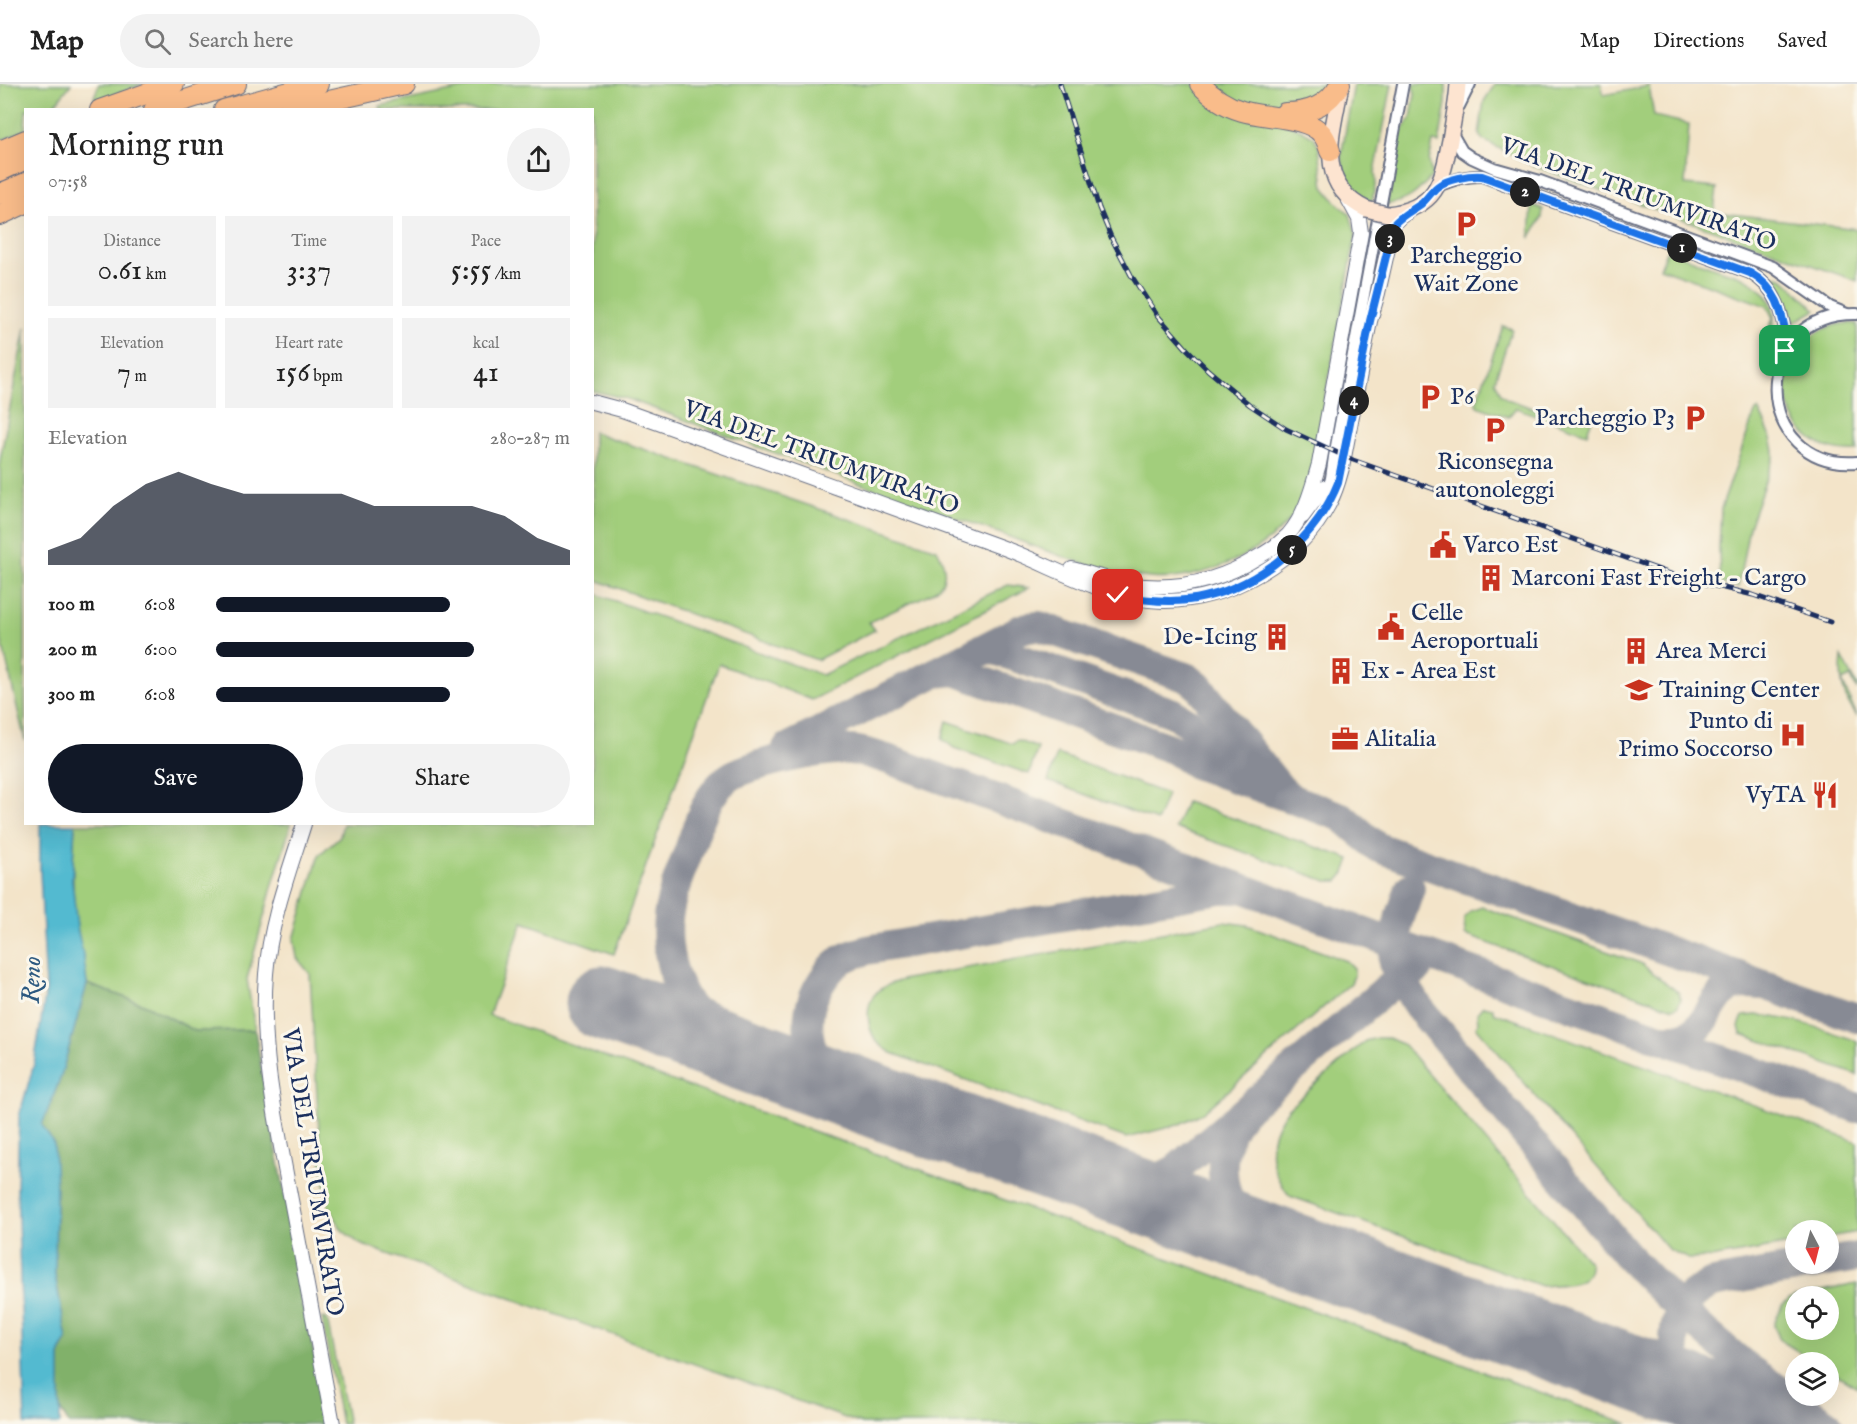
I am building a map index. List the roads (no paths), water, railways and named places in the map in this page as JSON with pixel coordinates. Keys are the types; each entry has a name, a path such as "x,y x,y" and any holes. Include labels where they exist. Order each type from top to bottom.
{"highway":[{"path":"106,108 174,84"},
{"path":"160,108 236,84"},
{"path":"231,108 318,84"},
{"path":"298,108 404,84"},
{"path":"1200,84 1231,107 1307,124 1322,133 1330,151"},
{"path":"1253,113 1295,113 1311,110 1329,100 1341,84"},
{"path":"0,151 24,141"},
{"path":"0,171 24,160"},
{"path":"0,194 24,184"},
{"path":"0,214 24,204"}],"main road":[{"name":"VIA DEL TRIUMVIRATO","path":"1341,84 1330,151 1334,176 1347,197 1354,203 1366,209 1387,214 1413,209 1437,186 1443,175 1458,84"}],"street":[{"name":"VIA DEL TRIUMVIRATO","path":"1316,523 1328,492 1403,84"},
{"path":"1453,125 1470,84"},
{"name":"VIA DEL TRIUMVIRATO","path":"1453,125 1462,151 1472,158 1494,168 1540,181 1773,267 1830,308 1852,314"},
{"name":"VIA DEL TRIUMVIRATO","path":"1437,186 1459,178 1482,176 1750,273 1767,286 1778,301 1788,346"},
{"name":"VIA DEL TRIUMVIRATO","path":"1288,535 1309,499 1319,464 1361,233 1359,219 1347,197"},
{"name":"VIA DEL TRIUMVIRATO","path":"594,403 622,410 774,464 1033,559 1118,595 1139,599 1182,600 1204,597 1222,592 1252,577 1285,556 1297,546 1331,501 1338,483 1370,321 1394,224 1413,209"},
{"path":"1852,314 1818,321 1802,331 1788,346 1778,366 1775,384 1776,403 1786,427 1796,440 1817,455 1838,462 1857,462"},
{"name":"VIA DEL TRIUMVIRATO","path":"1033,559 1142,586 1200,583 1236,570 1275,547 1288,535 1316,502 1334,457"},
{"name":"VIA DEL TRIUMVIRATO","path":"304,825 276,917 270,946 265,1001 266,1053 333,1424"}],"water":[{"path":"40,825 75,825 72,879 77,927 87,984 60,1079 42,1125 54,1144 55,1275 67,1340 60,1352 60,1424 25,1424 17,1188 19,1116 34,1064 46,990"}],"railway":[{"path":"1060,84 1099,208 1131,275 1157,315 1186,348 1250,405 1286,429 1353,460 1682,578 1753,595 1830,622"}],"place":[{"name":"Parcheggio Wait Zone","path":"1466,224"},
{"name":"P6","path":"1430,397"},
{"name":"Parcheggio P3","path":"1695,418"},
{"name":"Riconsegna autonoleggi","path":"1495,430"},
{"name":"Varco Est","path":"1443,545"},
{"name":"Marconi Fast Freight - Cargo","path":"1491,578"},
{"name":"Celle Aeroportuali","path":"1391,627"},
{"name":"De-Icing","path":"1277,637"},
{"name":"Area Merci","path":"1636,651"},
{"name":"Ex - Area Est","path":"1341,671"},
{"name":"Training Center","path":"1639,690"},
{"name":"Punto di Primo Soccorso","path":"1793,735"},
{"name":"Alitalia","path":"1345,739"},
{"name":"VyTA","path":"1825,795"}],"water label":[{"name":"Reno","path":"32,980"}]}
